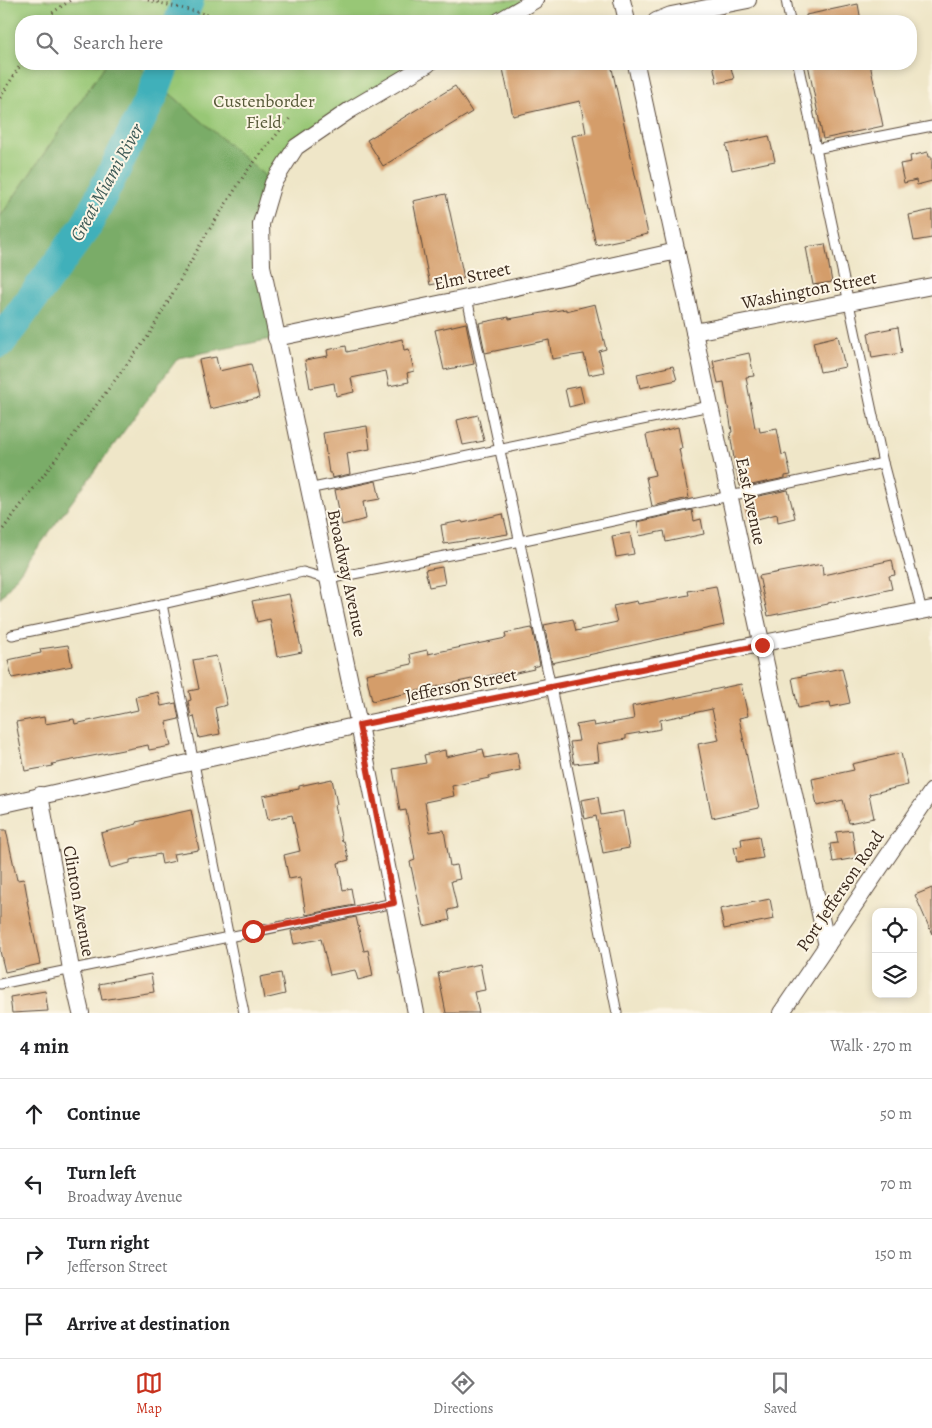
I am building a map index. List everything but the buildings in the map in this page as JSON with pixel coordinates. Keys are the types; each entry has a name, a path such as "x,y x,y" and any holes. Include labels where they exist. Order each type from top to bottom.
{"street":[{"path":"510,15 535,0"},
{"path":"622,0 625,15"},
{"path":"671,15 748,0"},
{"name":"Broadway Avenue","path":"416,1013 359,725 276,338 262,266 261,224 273,183 296,147 350,110 418,70"},
{"name":"East Avenue","path":"637,70 827,946"},
{"name":"Elm Street","path":"276,338 467,298 676,251"},
{"name":"Washington Street","path":"694,332 932,286"},
{"name":"Jefferson Street","path":"0,805 359,725 762,645 927,610"},
{"name":"Port Jefferson Road","path":"781,1013 932,791"},
{"name":"Clinton Avenue","path":"40,796 71,969 81,1013"}],"lane":[{"path":"786,0 789,15"},
{"path":"799,70 883,463 927,610"},
{"path":"815,149 932,126"},
{"path":"467,298 551,687 617,1013"},
{"path":"308,489 710,406"},
{"path":"12,635 303,572 328,579 520,541 883,463"},
{"path":"162,604 244,1013"},
{"path":"0,984 394,903"}],"path":[{"path":"51,15 71,0"},
{"path":"148,0 209,15"},
{"path":"0,98 17,70"},
{"path":"0,533 149,335 204,238 247,171 291,117"}],"green space":[{"path":"0,0 535,0 509,15 15,15 15,70 102,70 0,217"},
{"path":"102,70 143,70 273,183 261,224 276,338 178,358 0,599 0,217"},
{"name":"Custenborder Field","path":"143,70 418,70 296,147 273,183"}],"waterway":[{"name":"Great Miami River","path":"182,15 188,0"},
{"name":"Great Miami River","path":"0,342 86,226 152,96 162,70"}],"route":[{"path":"253,931 394,903 359,725 762,645"}]}
